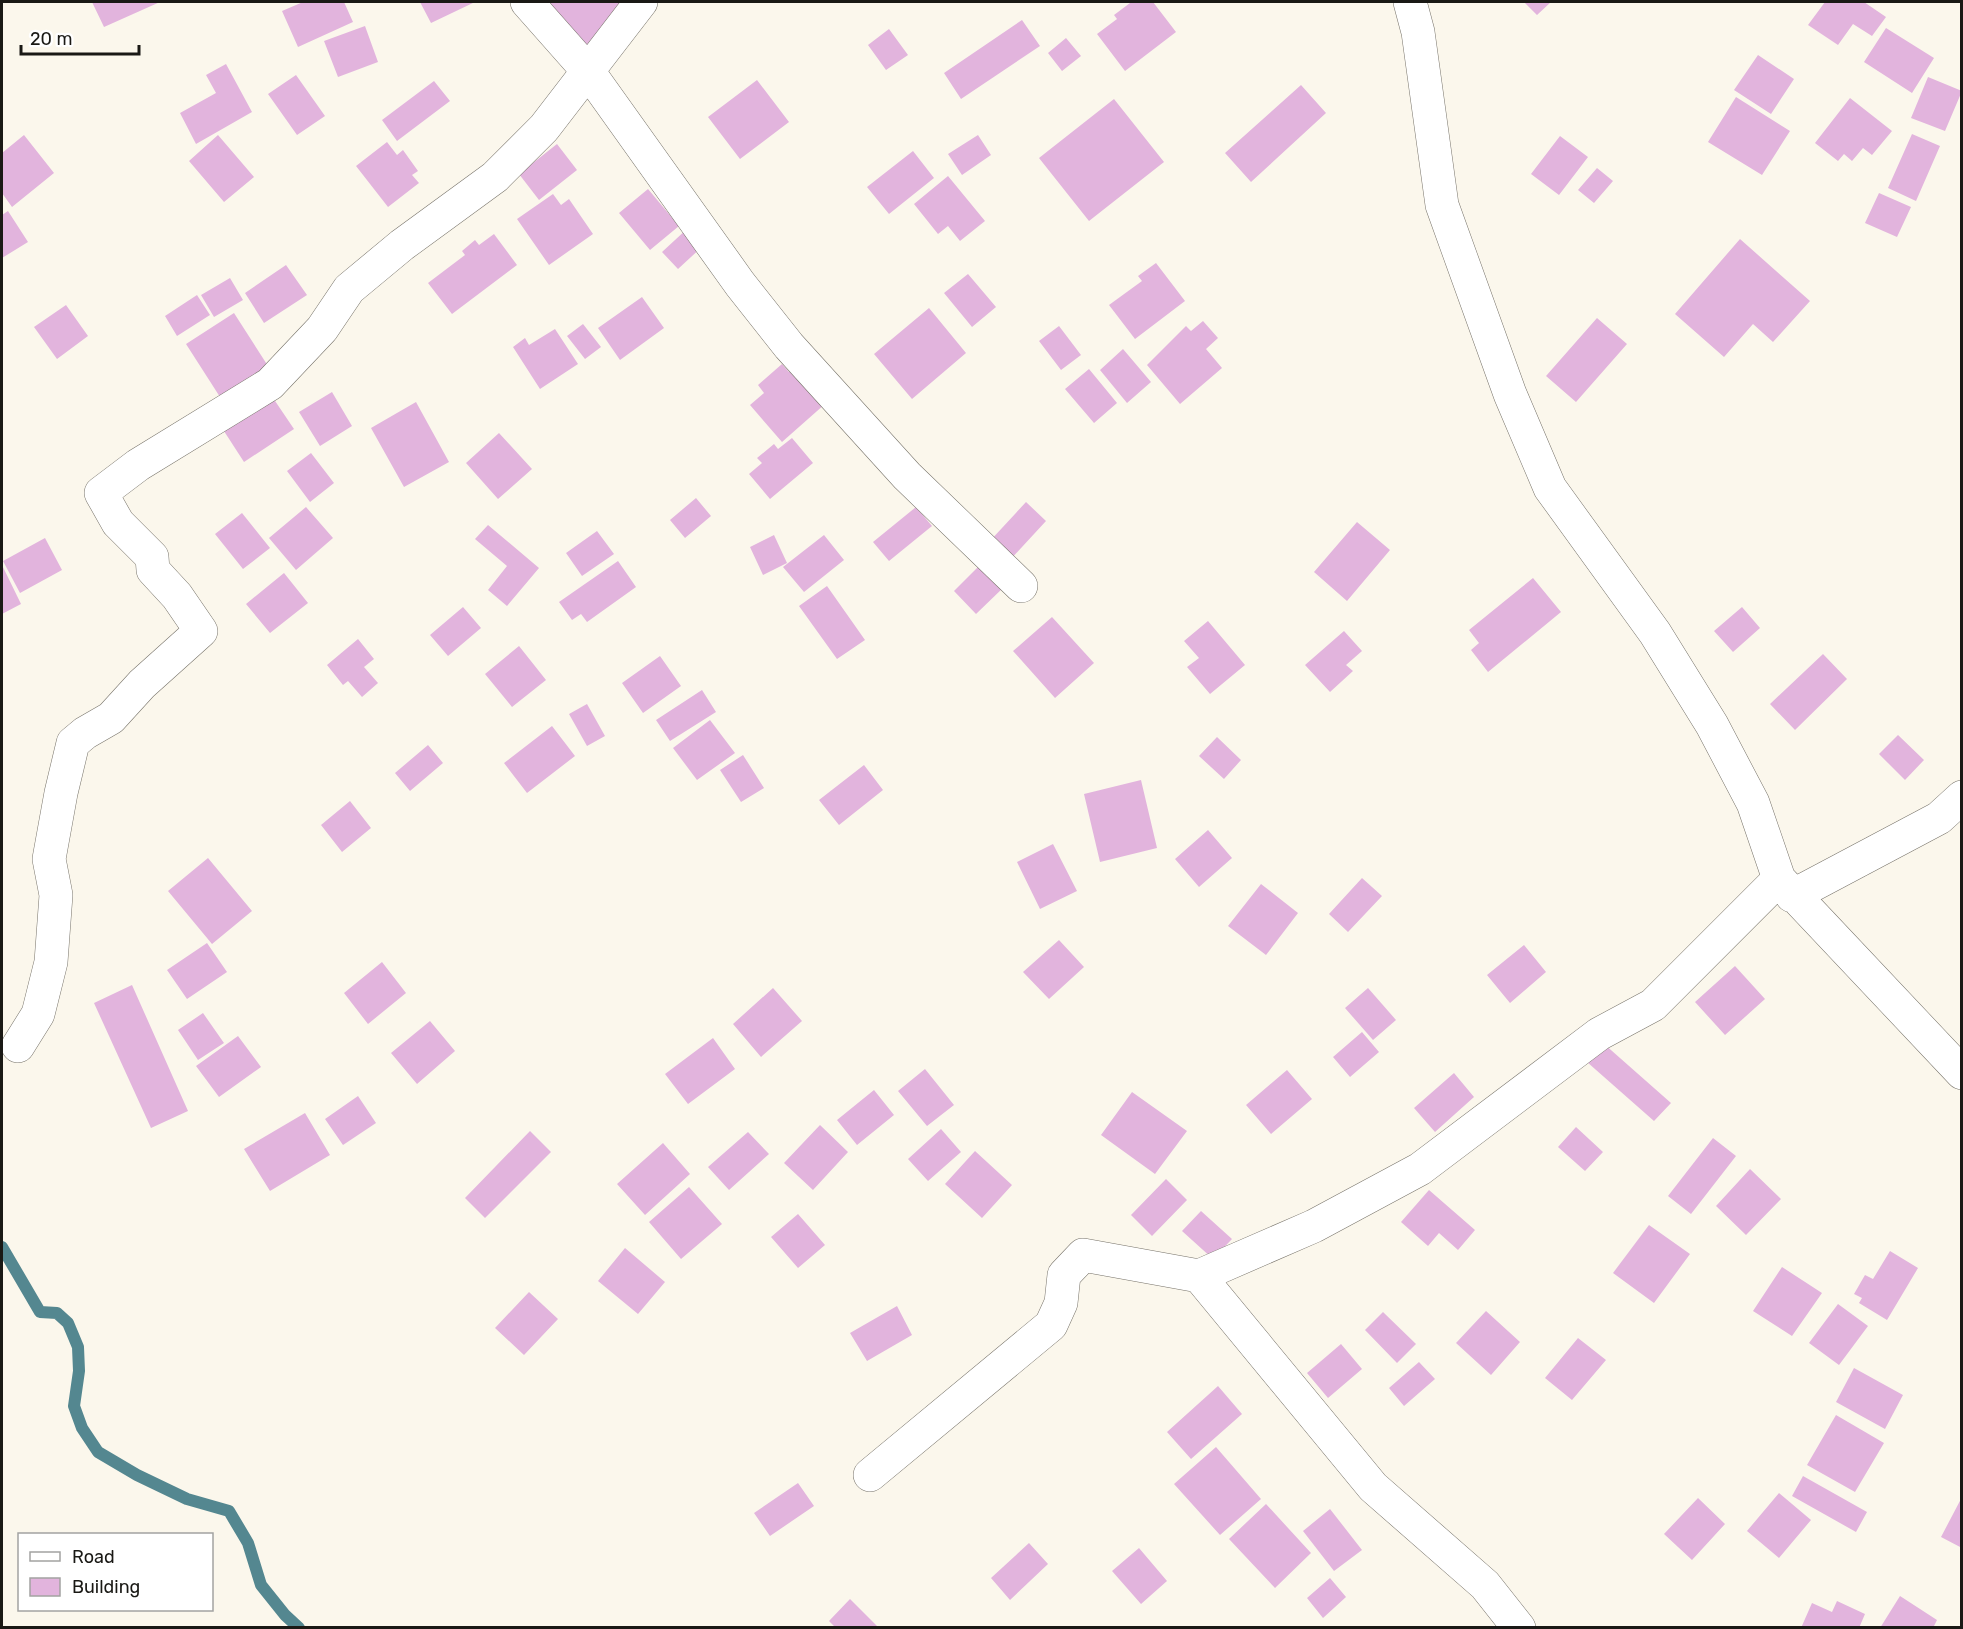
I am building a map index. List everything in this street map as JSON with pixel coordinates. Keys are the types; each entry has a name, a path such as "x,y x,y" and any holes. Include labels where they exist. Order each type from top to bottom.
{"street":[{"path":"527,2 588,71 740,284 789,346 907,476 1021,586"},
{"path":"18,1046 38,1014 51,962 56,895 49,859 73,744 85,733 111,718 142,684 201,631 177,596 153,570 152,557 117,523 100,493 138,465 270,384 322,329 349,289 402,246 495,177 544,128 641,2"},
{"path":"1410,2 1418,32 1442,205 1515,404 1550,488 1655,633 1712,725 1753,803 1786,888 1962,1073"},
{"path":"870,1475 1051,1325 1060,1303 1064,1275 1083,1255 1199,1275 1314,1226 1420,1169 1599,1034 1653,1005 1786,888 1939,818 1962,797"},
{"path":"1199,1275 1373,1487 1485,1585 1519,1628"}],"building":[{"path":"92,2 160,2 104,27"},
{"path":"303,2 344,2 353,22 298,47 282,11"},
{"path":"420,2 475,2 431,23"},
{"path":"543,2 620,2 626,9 584,47"},
{"path":"1129,2 1153,2 1176,32 1125,71 1097,34 1117,19 1114,15"},
{"path":"1524,2 1551,2 1537,15"},
{"path":"1825,2 1864,2 1886,17 1872,36 1853,24 1838,45 1808,25"},
{"path":"1022,20 1040,46 961,99 944,73"},
{"path":"365,26 378,62 338,77 324,41"},
{"path":"1886,28 1934,58 1912,93 1864,62"},
{"path":"889,29 908,55 886,70 868,45"},
{"path":"1066,38 1081,56 1062,71 1048,53"},
{"path":"1758,55 1794,79 1771,114 1734,90"},
{"path":"226,64 252,112 196,144 180,113 216,93 206,75"},
{"path":"296,75 325,116 297,135 268,94"},
{"path":"1928,77 1962,91 1945,131 1911,118"},
{"path":"757,80 789,122 740,159 708,117"},
{"path":"434,81 450,101 397,141 382,120"},
{"path":"1301,85 1326,113 1251,182 1225,153"},
{"path":"1736,97 1790,131 1762,175 1708,142"},
{"path":"1850,98 1892,131 1872,155 1863,148 1852,161 1844,154 1838,161 1815,143"},
{"path":"1114,99 1164,162 1089,221 1039,158"},
{"path":"1912,134 1940,146 1916,201 1888,188"},
{"path":"24,135 54,173 12,207 2,193 2,153"},
{"path":"218,135 254,177 224,202 189,161"},
{"path":"978,135 991,155 962,175 948,154"},
{"path":"1560,136 1588,157 1559,195 1531,174"},
{"path":"387,142 397,155 403,150 418,171 412,175 419,183 388,207 356,166"},
{"path":"557,144 577,170 539,200 519,174"},
{"path":"913,151 934,178 889,214 867,187"},
{"path":"1597,168 1613,181 1594,203 1578,190"},
{"path":"948,176 985,221 960,241 948,226 938,234 914,204"},
{"path":"648,189 679,226 650,250 619,213"},
{"path":"1879,193 1911,207 1897,237 1865,223"},
{"path":"553,194 561,205 569,199 593,234 549,265 517,219"},
{"path":"8,211 28,242 2,258 2,215"},
{"path":"688,228 704,245 678,269 662,252"},
{"path":"494,234 517,265 452,314 428,283 465,255 462,251 475,240 479,245"},
{"path":"1740,239 1810,301 1773,342 1753,324 1724,357 1675,314"},
{"path":"1156,263 1185,301 1135,339 1109,305 1142,281 1138,276"},
{"path":"286,265 307,295 264,323 245,293"},
{"path":"968,274 996,307 972,327 944,293"},
{"path":"230,278 243,300 214,317 201,295"},
{"path":"197,295 210,315 177,336 165,316"},
{"path":"642,297 664,328 620,360 598,328"},
{"path":"66,305 88,336 57,359 34,327"},
{"path":"929,308 966,353 912,399 874,354"},
{"path":"234,313 268,366 220,397 186,344"},
{"path":"1597,318 1627,344 1576,402 1546,376"},
{"path":"1203,321 1218,338 1206,349 1222,368 1180,404 1147,365 1186,326 1191,331"},
{"path":"583,324 601,347 585,359 567,336"},
{"path":"1059,326 1081,355 1061,370 1039,341"},
{"path":"555,329 578,364 540,389 513,347 525,338 529,345"},
{"path":"1123,349 1151,382 1127,403 1100,370"},
{"path":"782,364 789,372 794,367 825,404 782,442 750,405 764,393 758,385"},
{"path":"1089,369 1117,403 1094,423 1065,389"},
{"path":"332,392 352,426 320,446 299,412"},
{"path":"271,395 294,429 244,462 222,428"},
{"path":"416,402 449,462 404,487 371,428"},
{"path":"499,433 532,469 498,499 466,463"},
{"path":"792,438 813,463 770,499 749,474 762,463 757,458 774,444 778,449"},
{"path":"311,453 334,483 310,502 287,471"},
{"path":"696,498 711,516 685,538 670,520"},
{"path":"1026,502 1046,521 1010,560 989,542"},
{"path":"306,507 333,538 296,570 269,538"},
{"path":"916,507 932,526 889,561 873,542"},
{"path":"242,513 270,548 243,569 215,534"},
{"path":"1357,522 1390,550 1347,601 1314,572"},
{"path":"488,525 539,568 507,606 488,590 507,566 475,539"},
{"path":"597,531 614,554 582,576 566,553"},
{"path":"774,535 787,563 763,575 750,547"},
{"path":"824,535 844,560 804,592 783,567"},
{"path":"45,538 62,570 20,593 3,561"},
{"path":"618,561 636,587 587,622 581,614 572,620 559,602"},
{"path":"982,563 1004,587 976,614 954,591"},
{"path":"2,565 21,604 2,614"},
{"path":"284,573 308,603 270,633 246,604"},
{"path":"1533,578 1561,612 1488,672 1471,650 1479,643 1469,630"},
{"path":"827,586 865,640 837,659 799,606"},
{"path":"463,607 481,628 448,656 430,635"},
{"path":"1742,607 1760,628 1733,652 1714,631"},
{"path":"1052,617 1094,663 1055,698 1013,651"},
{"path":"1208,621 1245,665 1210,694 1187,667 1199,658 1184,641"},
{"path":"1344,631 1362,651 1346,665 1353,671 1330,692 1305,665"},
{"path":"358,639 374,659 364,667 378,683 362,697 348,681 343,685 327,665"},
{"path":"519,646 546,680 512,707 485,674"},
{"path":"1823,654 1847,679 1795,730 1770,704"},
{"path":"660,656 681,686 643,713 622,683"},
{"path":"702,690 716,712 670,741 656,720"},
{"path":"587,704 605,736 587,746 569,714"},
{"path":"710,720 735,753 697,780 673,748"},
{"path":"552,726 575,756 527,793 504,763"},
{"path":"1898,735 1924,760 1905,780 1879,754"},
{"path":"1217,737 1241,760 1224,779 1199,756"},
{"path":"428,745 443,763 410,791 395,773"},
{"path":"743,755 764,788 741,802 720,770"},
{"path":"864,765 883,790 839,825 819,800"},
{"path":"1141,780 1157,848 1100,862 1084,794"},
{"path":"350,801 371,828 342,852 321,825"},
{"path":"1208,830 1232,858 1199,887 1175,859"},
{"path":"1053,844 1077,891 1040,909 1017,862"},
{"path":"208,858 252,911 212,944 168,891"},
{"path":"1362,878 1382,896 1348,932 1329,914"},
{"path":"1261,884 1298,913 1266,955 1228,926"},
{"path":"1059,940 1084,967 1049,999 1023,972"},
{"path":"207,943 227,972 187,999 167,970"},
{"path":"1524,945 1546,972 1510,1003 1487,975"},
{"path":"382,962 406,993 368,1024 344,993"},
{"path":"1735,966 1765,999 1725,1035 1695,1002"},
{"path":"132,985 188,1111 151,1128 94,1003"},
{"path":"773,988 802,1021 761,1057 733,1024"},
{"path":"1368,988 1396,1020 1373,1040 1345,1008"},
{"path":"203,1013 224,1043 198,1060 178,1030"},
{"path":"430,1021 455,1051 417,1084 391,1053"},
{"path":"1362,1032 1379,1052 1350,1077 1333,1057"},
{"path":"238,1036 261,1067 219,1097 196,1066"},
{"path":"713,1038 735,1069 688,1104 665,1074"},
{"path":"1603,1043 1671,1103 1654,1121 1587,1062"},
{"path":"925,1069 954,1105 927,1126 898,1091"},
{"path":"1287,1070 1312,1099 1271,1134 1246,1105"},
{"path":"1454,1073 1474,1097 1435,1132 1414,1108"},
{"path":"874,1090 894,1115 857,1145 837,1120"},
{"path":"1132,1092 1187,1131 1155,1174 1101,1135"},
{"path":"358,1096 376,1123 343,1145 325,1119"},
{"path":"305,1113 330,1155 270,1191 244,1149"},
{"path":"820,1125 848,1152 813,1190 784,1163"},
{"path":"1576,1127 1603,1152 1585,1171 1558,1147"},
{"path":"941,1129 961,1152 928,1181 908,1159"},
{"path":"530,1131 551,1152 485,1218 465,1198"},
{"path":"748,1132 769,1154 729,1190 708,1167"},
{"path":"1713,1138 1736,1156 1691,1214 1668,1196"},
{"path":"663,1143 690,1174 645,1215 617,1184"},
{"path":"975,1151 1012,1185 982,1218 945,1184"},
{"path":"1750,1169 1781,1199 1746,1235 1716,1206"},
{"path":"1166,1179 1187,1200 1152,1236 1131,1215"},
{"path":"689,1187 722,1224 681,1259 649,1222"},
{"path":"1429,1190 1475,1230 1458,1250 1439,1233 1428,1246 1401,1222"},
{"path":"1201,1211 1232,1239 1213,1259 1182,1231"},
{"path":"798,1214 825,1245 798,1268 771,1237"},
{"path":"1649,1225 1690,1254 1654,1303 1613,1273"},
{"path":"625,1248 665,1282 638,1314 598,1281"},
{"path":"1890,1251 1918,1268 1887,1320 1859,1303 1862,1298 1854,1294 1865,1275 1873,1279"},
{"path":"1782,1267 1822,1293 1792,1336 1753,1311"},
{"path":"529,1292 558,1319 524,1355 495,1328"},
{"path":"1838,1304 1868,1326 1839,1365 1809,1343"},
{"path":"897,1306 912,1335 867,1361 850,1333"},
{"path":"1486,1311 1520,1342 1491,1375 1456,1343"},
{"path":"1383,1312 1416,1344 1397,1363 1365,1330"},
{"path":"1578,1338 1606,1360 1572,1400 1545,1378"},
{"path":"1341,1344 1362,1369 1328,1398 1307,1373"},
{"path":"1419,1362 1435,1379 1404,1406 1389,1388"},
{"path":"1854,1368 1903,1395 1885,1429 1836,1402"},
{"path":"1218,1386 1242,1414 1191,1459 1167,1432"},
{"path":"1836,1415 1884,1443 1855,1492 1807,1465"},
{"path":"1216,1447 1261,1499 1220,1535 1174,1484"},
{"path":"1803,1476 1867,1512 1856,1532 1792,1496"},
{"path":"798,1483 814,1506 770,1536 754,1513"},
{"path":"1779,1493 1811,1520 1779,1558 1747,1531"},
{"path":"1962,1497 1962,1548 1941,1537"},
{"path":"1698,1498 1725,1524 1692,1560 1664,1534"},
{"path":"1266,1504 1311,1553 1275,1588 1229,1539"},
{"path":"1330,1509 1362,1550 1334,1571 1303,1531"},
{"path":"1029,1543 1048,1564 1010,1600 991,1578"},
{"path":"1139,1548 1167,1581 1141,1604 1112,1571"},
{"path":"1330,1578 1346,1597 1323,1618 1307,1598"},
{"path":"1900,1596 1937,1620 1933,1628 1880,1628"},
{"path":"850,1599 879,1628 836,1628 829,1621"},
{"path":"1837,1601 1865,1614 1859,1628 1801,1628 1812,1603 1832,1612"}],"waterway":[{"path":"2,1247 40,1312 57,1313 68,1323 78,1347 79,1371 74,1406 82,1428 98,1452 137,1475 187,1499 229,1511 248,1543 261,1585 285,1615 299,1628"}]}
